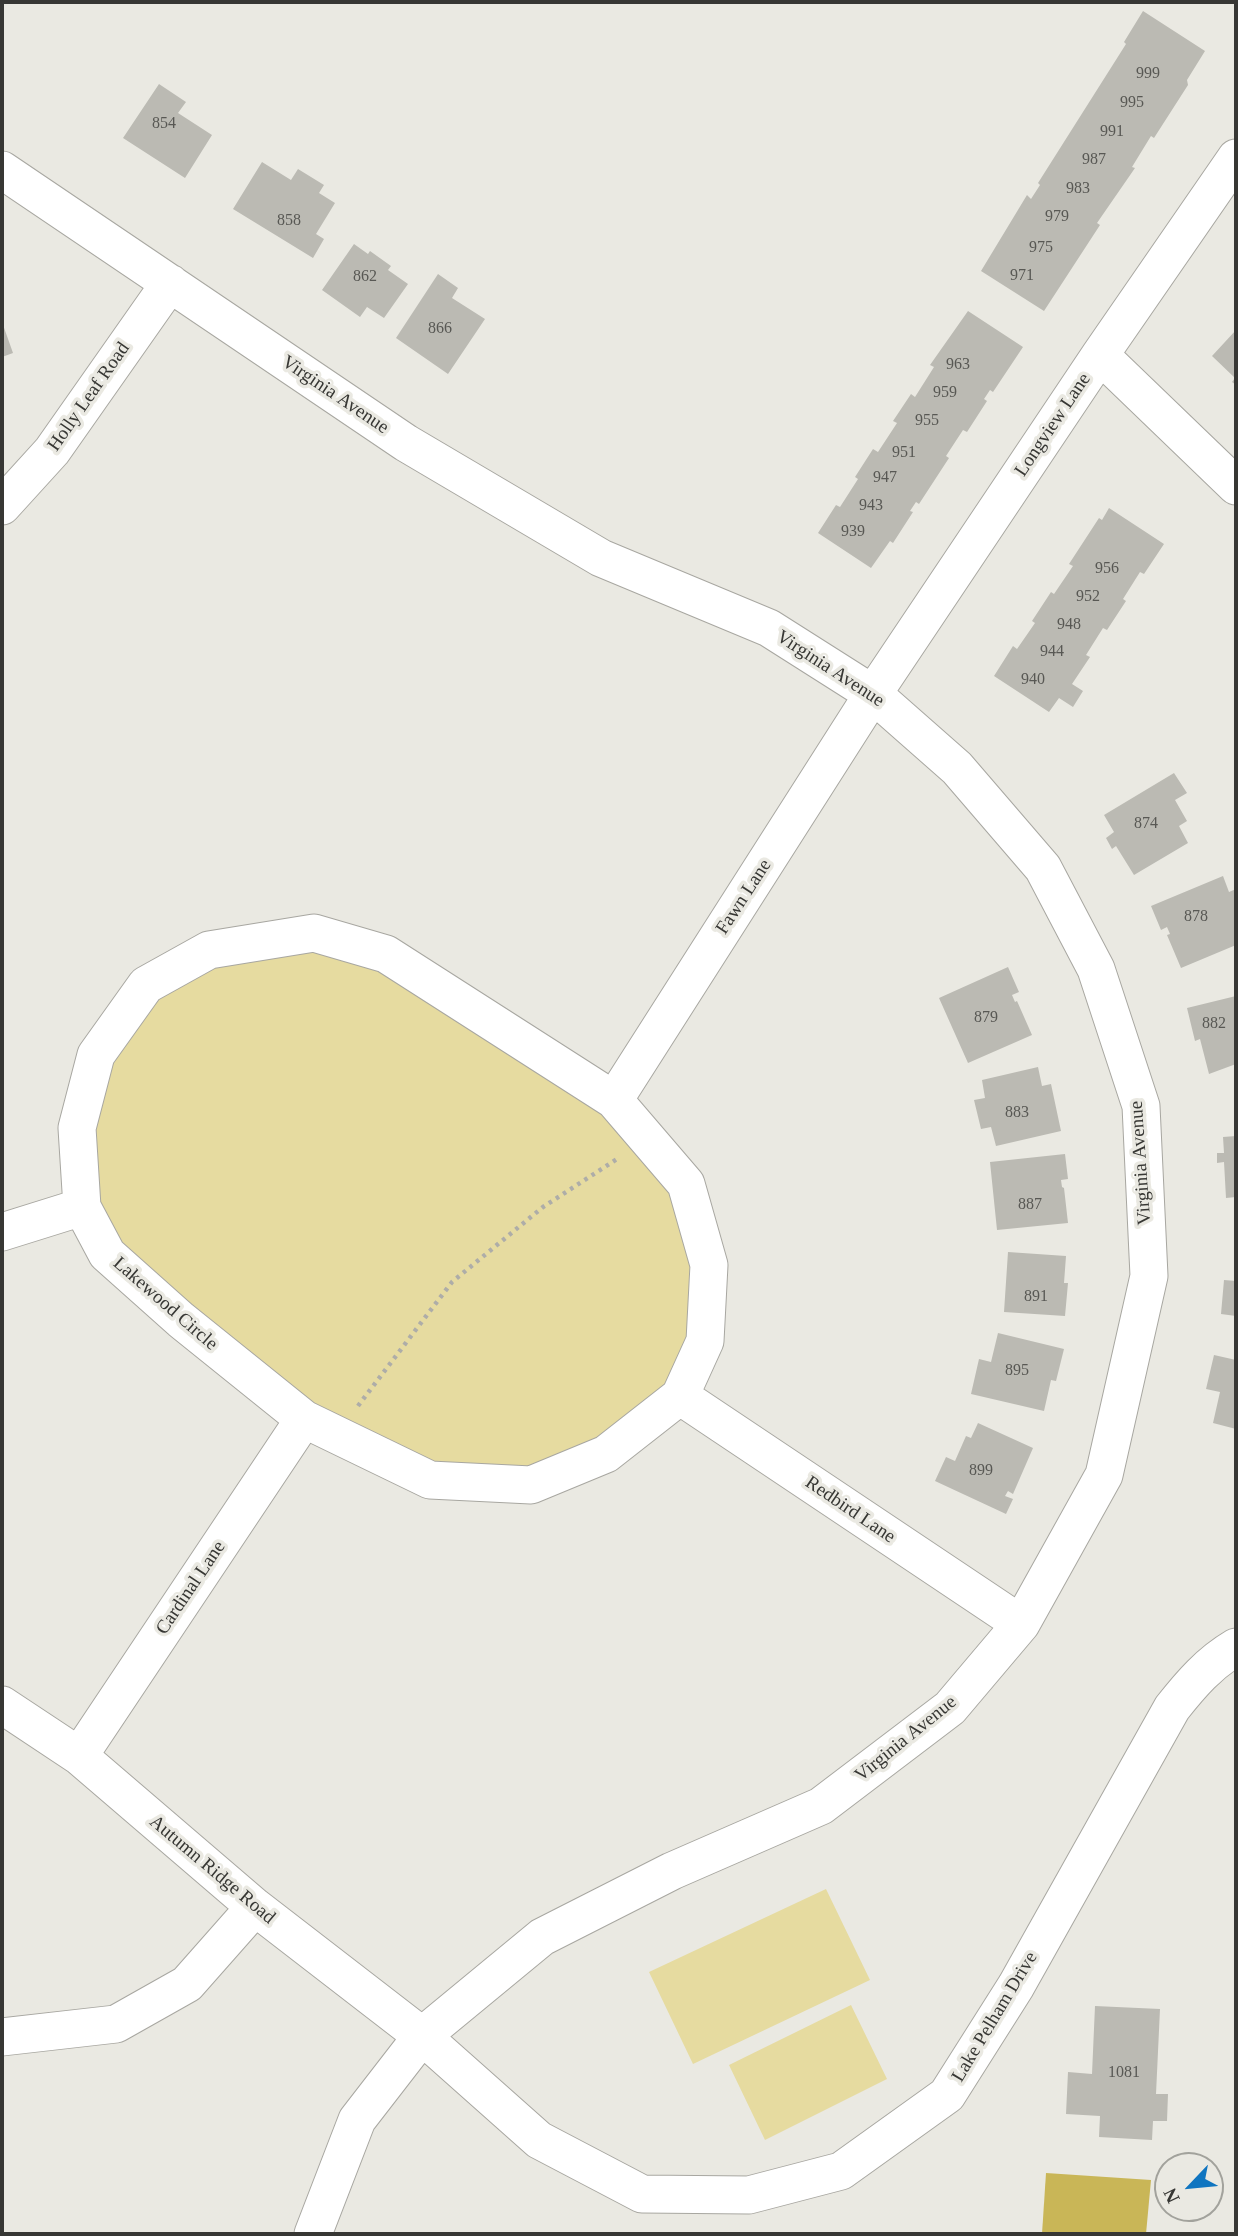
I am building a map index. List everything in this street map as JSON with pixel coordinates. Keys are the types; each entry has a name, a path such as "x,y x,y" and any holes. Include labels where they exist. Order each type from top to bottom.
{"street":[{"name":"Longview Lane","path":"873,694 1100,355 1236,158"},
{"name":"Virginia Avenue","path":"2,170 407,443 601,558 769,628 873,694 957,768 1044,869 1096,969 1140,1106 1149,1276 1104,1475 1021,1624 950,1709 821,1806 672,1871 542,1937 422,2036 357,2120 313,2234"},
{"name":"Holly Leaf Road","path":"2,506 52,451 170,283"},
{"path":"1100,355 1236,486"},
{"name":"Fawn Lane","path":"614,1100 873,694"},
{"name":"Lakewood Circle","path":"314,933 386,954 614,1100 687,1184 709,1265 705,1341 680,1396 606,1454 531,1485 430,1480 304,1419 181,1320 107,1254 82,1207 77,1128 96,1055 146,985 209,950 314,933"},
{"path":"2,1232 82,1207"},
{"name":"Redbird Lane","path":"680,1396 1021,1624"},
{"name":"Cardinal Lane","path":"79,1756 304,1419"},
{"name":"Lake Pelham Drive","path":"422,2036 539,2140 642,2194 749,2195 841,2171 947,2095 1016,1986 1172,1708 1216,1659 1236,1647"},
{"name":"Autumn Ridge Road","path":"2,1705 79,1756 255,1907 422,2036"},
{"path":"2,2038 116,2024 187,1984 255,1907"}],"path":[{"path":"337,1435 401,1346 452,1282 543,1207 626,1154 638,1128"}],"shaded area":[{"path":"314,933 614,1100 686,1184 709,1265 680,1396 579,1465 430,1480 304,1419 82,1207 89,1081 146,985"},
{"path":"826,1889 870,1980 693,2064 649,1972"},
{"path":"851,2005 887,2079 765,2140 729,2065"},
{"path":"1046,2173 1151,2180 1146,2234 1042,2234"}],"building":[{"path":"1143,11 1205,51 1187,80 1188,85 1154,138 1151,136 1132,167 1135,168 1097,223 1100,225 1044,311 981,271 1027,195 1031,199 1040,185 1038,183 1126,44 1124,42"},
{"path":"159,84 186,102 178,113 212,135 185,178 123,138"},
{"path":"262,162 291,180 298,169 324,185 319,193 335,203 316,234 324,239 313,258 233,209"},
{"path":"354,244 368,254 370,251 391,266 388,270 408,284 384,318 367,307 360,317 322,290"},
{"path":"438,274 458,288 452,298 485,319 448,374 396,338"},
{"path":"968,311 1023,347 993,392 990,390 984,399 987,401 967,432 963,430 946,456 949,458 919,504 916,502 910,511 913,512 893,543 890,541 871,568 818,533 836,505 840,507 873,449 878,452 897,423 893,421 911,394 915,397 934,367 930,365"},
{"path":"2,322 13,353 2,357"},
{"path":"1236,330 1236,385 1232,382 1235,378 1212,356"},
{"path":"1109,508 1164,544 1144,574 1140,572 1123,599 1126,601 1107,630 1103,628 1086,655 1090,657 1072,684 1083,691 1073,707 1059,698 1049,712 994,676 1013,646 1017,649 1035,623 1032,621 1051,592 1054,594 1073,566 1069,564 1099,518 1102,520"},
{"path":"1174,773 1187,793 1175,800 1187,821 1179,826 1188,843 1134,875 1116,846 1112,849 1106,838 1114,832 1104,815"},
{"path":"1223,876 1229,892 1236,889 1236,945 1181,968 1167,935 1170,934 1167,927 1161,930 1151,906"},
{"path":"1008,967 1019,992 1012,995 1032,1035 968,1063 939,998"},
{"path":"1236,996 1236,1064 1209,1074 1200,1039 1195,1041 1187,1008"},
{"path":"1038,1067 1042,1086 1051,1084 1061,1131 996,1146 991,1127 981,1129 974,1100 985,1098 982,1080"},
{"path":"1236,1136 1236,1197 1226,1198 1224,1162 1217,1163 1217,1153 1224,1153 1223,1137"},
{"path":"1065,1154 1068,1179 1061,1180 1068,1223 997,1230 990,1162"},
{"path":"1008,1252 1066,1256 1064,1283 1068,1283 1065,1316 1004,1312"},
{"path":"1224,1280 1236,1281 1236,1316 1221,1314"},
{"path":"998,1333 1064,1349 1056,1381 1051,1380 1044,1411 971,1394 979,1359 991,1362"},
{"path":"1214,1355 1236,1360 1236,1429 1213,1423 1220,1392 1206,1389"},
{"path":"978,1423 1033,1448 1013,1494 1008,1491 1005,1496 1013,1499 1006,1514 935,1481 946,1457 955,1461 966,1436 971,1438"},
{"path":"1095,2006 1160,2009 1156,2094 1168,2094 1167,2121 1153,2121 1152,2140 1099,2137 1100,2116 1066,2114 1068,2072 1092,2074"}]}
